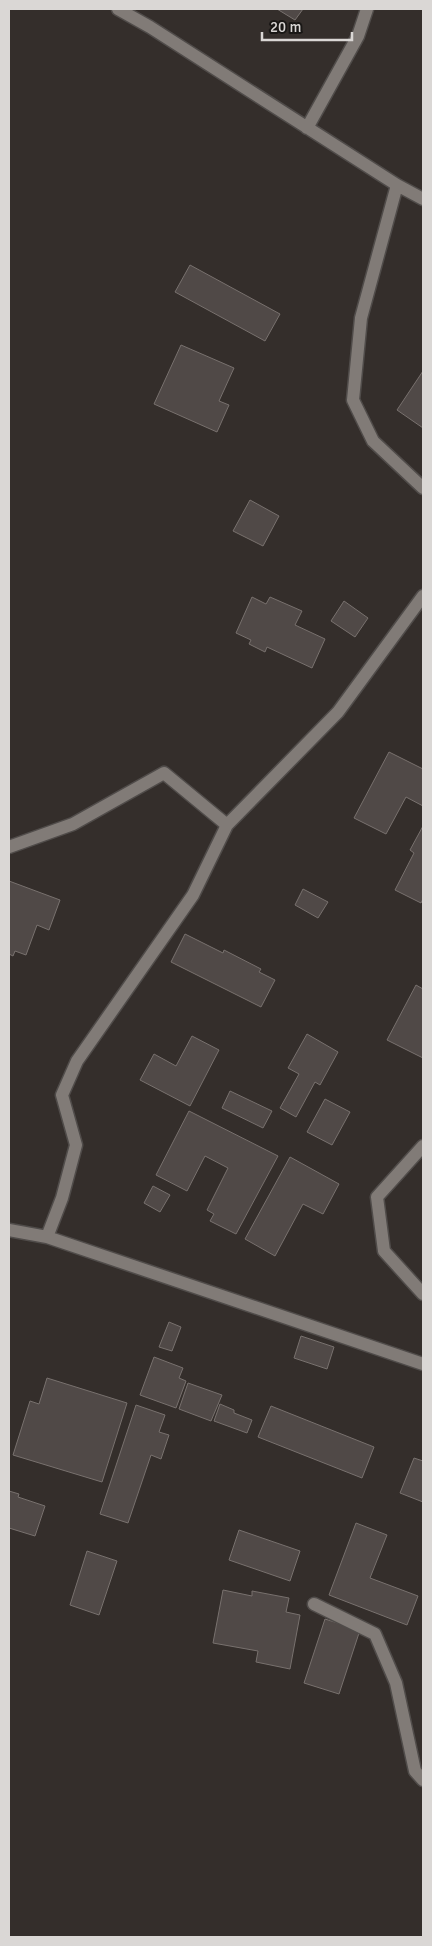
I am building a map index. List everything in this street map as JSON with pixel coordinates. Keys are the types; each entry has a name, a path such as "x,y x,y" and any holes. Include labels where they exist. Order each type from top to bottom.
{"street":[{"path":"118,9 150,27 397,185 423,199"},
{"path":"307,128 358,36 367,9"},
{"path":"397,185 361,318 353,400 373,441 423,488"},
{"path":"47,1237 62,1198 76,1145 62,1095 77,1061 193,895 227,826 338,712 423,596"},
{"path":"9,846 73,824 164,773 227,826"},
{"path":"423,1146 377,1197 384,1251 423,1294"},
{"path":"9,1230 47,1237 423,1364"},
{"path":"314,1604 375,1634 396,1684 415,1772 423,1780"}],"building":[{"path":"277,9 303,9 295,20"},
{"path":"190,265 280,314 265,341 175,292"},
{"path":"181,345 234,368 219,401 229,405 217,432 154,404"},
{"path":"423,371 423,428 397,410"},
{"path":"250,500 279,516 263,546 233,531"},
{"path":"252,597 266,604 270,597 302,611 295,625 325,639 312,668 267,647 265,652 249,644 251,640 236,633"},
{"path":"344,601 368,618 355,637 331,621"},
{"path":"389,752 423,769 423,806 406,797 386,834 354,818"},
{"path":"423,826 423,899 421,903 395,890 414,853 410,850"},
{"path":"9,881 60,900 49,930 37,925 26,955 15,951 13,956 9,954"},
{"path":"303,889 328,902 318,918 295,905"},
{"path":"185,934 223,953 224,950 261,969 259,972 275,980 261,1007 171,962"},
{"path":"416,985 423,989 423,1058 387,1040"},
{"path":"307,1034 338,1052 320,1085 315,1082 296,1117 280,1108 299,1074 288,1068"},
{"path":"192,1036 219,1050 190,1106 140,1080 154,1054 176,1066"},
{"path":"230,1091 272,1111 263,1128 222,1108"},
{"path":"325,1099 350,1112 332,1145 307,1132"},
{"path":"189,1111 278,1156 236,1234 210,1221 214,1214 207,1210 228,1168 205,1156 187,1191 156,1175"},
{"path":"290,1157 339,1184 323,1214 303,1204 275,1256 245,1239"},
{"path":"153,1186 170,1195 160,1212 144,1203"},
{"path":"169,1322 181,1327 172,1351 159,1347"},
{"path":"301,1336 334,1347 327,1369 294,1358"},
{"path":"154,1357 183,1368 179,1378 186,1381 176,1408 140,1395"},
{"path":"47,1378 127,1403 102,1482 13,1455 30,1401 39,1404"},
{"path":"188,1383 222,1395 211,1421 179,1409"},
{"path":"220,1404 234,1410 234,1413 252,1420 247,1433 214,1421"},
{"path":"136,1405 165,1415 159,1432 169,1435 161,1459 151,1455 128,1523 100,1514"},
{"path":"271,1406 374,1447 362,1478 258,1437"},
{"path":"414,1458 423,1461 423,1502 400,1493"},
{"path":"9,1491 19,1494 18,1497 45,1506 35,1536 9,1528"},
{"path":"356,1523 387,1535 370,1578 418,1596 407,1625 329,1595"},
{"path":"239,1530 300,1551 290,1581 229,1560"},
{"path":"87,1551 117,1561 99,1615 70,1605"},
{"path":"223,1590 252,1596 252,1591 289,1598 286,1612 300,1615 290,1669 256,1662 258,1651 213,1643"},
{"path":"325,1619 360,1630 339,1694 304,1683"}]}
